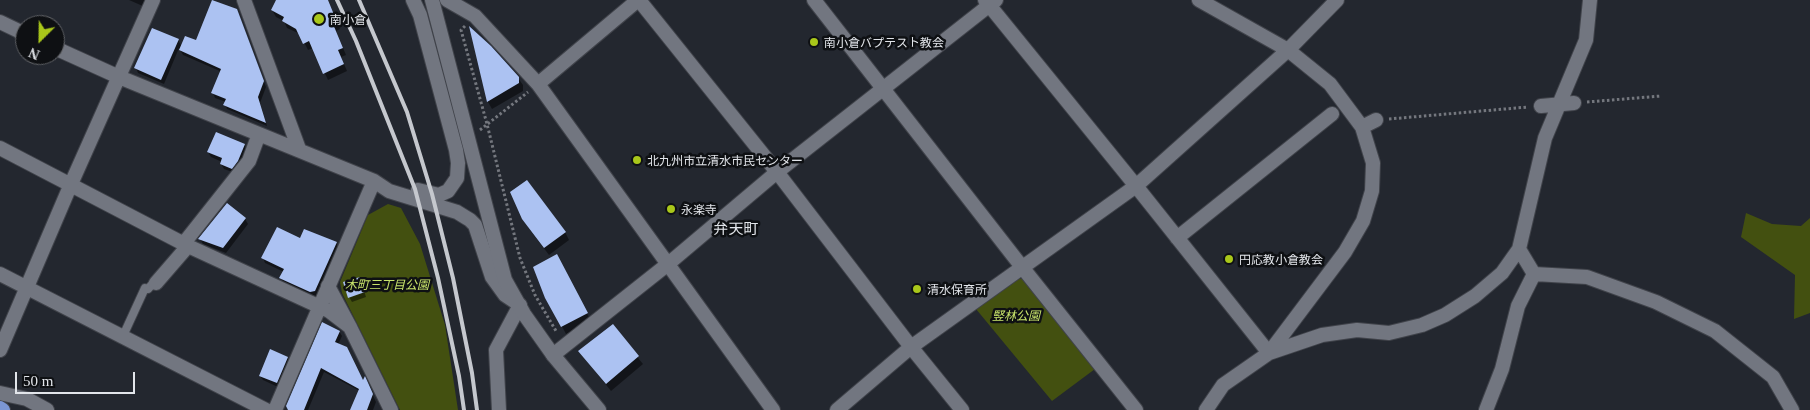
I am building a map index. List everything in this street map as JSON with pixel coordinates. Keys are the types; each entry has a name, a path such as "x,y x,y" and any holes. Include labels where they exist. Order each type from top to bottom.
{"highway":[{"path":"0,408 4,410"}],"street":[{"path":"0,350 153,0"},
{"path":"244,0 299,150"},
{"path":"248,0 255,3 256,0"},
{"path":"374,181 390,182 439,195 448,191 457,178 456,150 420,15 413,0"},
{"path":"432,0 505,280 524,314 553,354 599,410"},
{"path":"447,0 475,16 538,84 773,410"},
{"path":"538,84 639,0 777,172 911,347 962,410"},
{"path":"814,0 1022,268 1136,410"},
{"path":"1199,0 1288,50 1330,84 1362,127 1373,163 1372,191 1363,221 1345,252 1268,353"},
{"path":"837,410 911,347 1136,186 1288,50 1337,0"},
{"path":"1206,410 1223,385 1268,353 1322,335 1357,330 1389,332 1422,325 1445,315 1475,296 1502,273 1519,249 1545,138 1567,104 1586,40 1590,0"},
{"path":"553,354 668,264 777,172 990,2 1268,353"},
{"path":"0,22 15,29"},
{"path":"65,53 119,77 374,181 389,191 457,212 475,225 492,277 505,295 520,305"},
{"path":"1540,106 1567,104"},
{"path":"1177,238 1332,114"},
{"path":"1362,127 1376,120"},
{"path":"156,283 249,161 259,134"},
{"path":"0,148 186,244 320,307 350,327"},
{"path":"275,410 374,181"},
{"path":"1519,249 1534,274"},
{"path":"0,274 27,286 266,410"},
{"path":"1486,410 1502,369 1518,306 1534,274"},
{"path":"1534,274 1587,277 1656,302 1715,331 1773,377 1792,410"},
{"path":"328,286 391,410"},
{"path":"500,410 496,350 520,305"},
{"path":"0,393 27,399 47,410"}],"lane":[{"path":"123,336 144,288 148,289 155,281 156,283"}],"path":[{"path":"475,16 461,30 487,124 520,258 535,295 556,332 567,344"},
{"path":"468,140 538,84"},
{"path":"1567,104 1661,96"},
{"path":"1376,120 1540,106"}],"green space":[{"name":"木町三丁目公園","path":"388,204 401,208 420,244 445,325 458,410 400,410 342,293 340,282 368,215"},
{"path":"1746,213 1772,224 1801,226 1810,218 1810,313 1794,319 1795,275 1741,237"},
{"name":"竪林公園","path":"1015,278 1023,279 1095,369 1052,401 976,309"}],"building":[{"path":"212,0 237,9 264,81 258,97 266,123 223,105 226,99 211,93 221,69 179,50 185,36 196,40"},
{"path":"276,0 328,0 337,22 333,24 343,48 338,50 344,64 323,74 309,41 303,44 296,29 282,21 284,17 271,10"},
{"path":"469,26 491,46 519,77 519,83 487,102"},
{"path":"152,28 179,39 161,80 134,68"},
{"path":"216,132 245,144 238,161 232,169 220,164 222,158 207,152"},
{"path":"527,180 566,232 544,248 522,219 510,192"},
{"path":"227,203 246,218 223,248 198,239"},
{"path":"277,227 300,238 304,229 337,242 315,291 310,292 279,278 284,269 261,258"},
{"path":"557,254 588,313 561,327 545,298 533,267"},
{"path":"360,277 365,292 348,298 343,282"},
{"path":"322,322 340,331 335,342 347,347 363,380 365,376 373,394 367,410 350,410 359,389 321,368 304,410 288,410 286,406"},
{"path":"613,324 639,356 606,384 578,351"},
{"path":"270,349 288,357 277,383 259,376"}],"railway":[{"path":"337,0 356,41 415,189 438,278 459,376 464,410"},
{"path":"359,0 407,112 432,194 453,278 472,373 477,410"}],"place":[{"name":"南小倉","path":"319,19"},
{"name":"南小倉バプテスト教会","path":"814,42"},
{"name":"北九州市立清水市民センター","path":"637,160"},
{"name":"永楽寺","path":"671,209"},
{"name":"円応教小倉教会","path":"1229,259"},
{"name":"清水保育所","path":"917,289"}],"district":[{"name":"弁天町","path":"736,228"}]}
